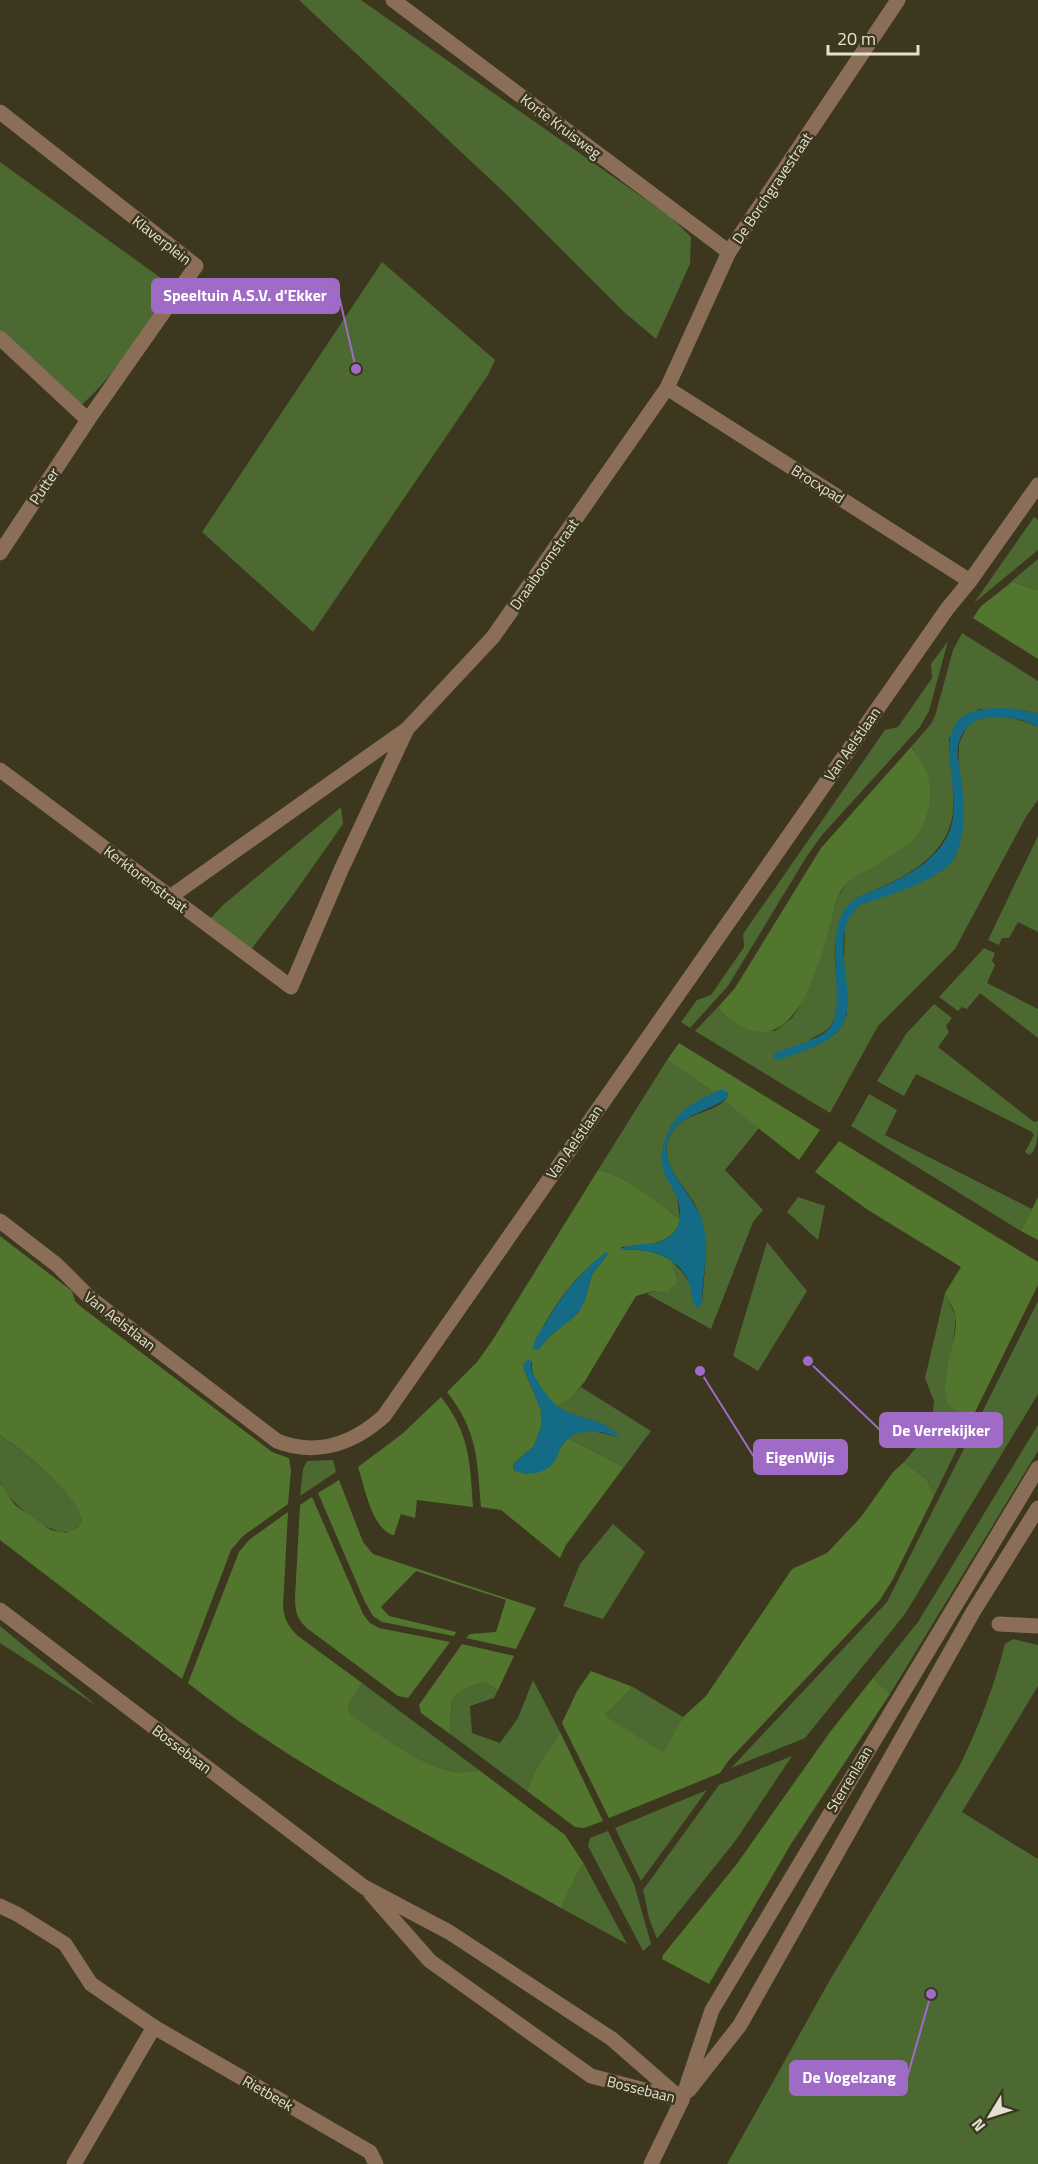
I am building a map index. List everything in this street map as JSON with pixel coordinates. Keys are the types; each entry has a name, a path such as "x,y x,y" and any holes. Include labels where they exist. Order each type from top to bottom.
{"street":[{"name":"Korte Kruisweg","path":"393,0 729,252"},
{"name":"De Borchgravestraat","path":"667,388 729,252 898,0"},
{"name":"Klaverplein","path":"0,112 196,266 88,420"},
{"path":"0,338 88,420"},
{"name":"Brocxpad","path":"667,388 970,581"},
{"name":"Draaiboomstraat","path":"170,897 407,729 493,637 667,388"},
{"name":"Putter","path":"0,553 88,420"},
{"name":"Van Aelstlaan","path":"0,1221 67,1273 90,1298 277,1441 298,1448 324,1447 345,1442 367,1431 384,1416 392,1405 913,657 1038,485"},
{"name":"Draaiboomstraat","path":"291,987 341,870 407,729"},
{"name":"Kerktorenstraat","path":"0,770 291,987"},
{"name":"Sterrenlaan","path":"651,2164 682,2100 712,2010 1038,1468"},
{"name":"Sterrenlaan","path":"682,2100 740,2025 973,1612 1038,1508"},
{"name":"Bossebaan","path":"0,1610 364,1887 449,1932 612,2039 682,2100"},
{"path":"999,1624 1038,1626"},
{"name":"Bossebaan","path":"364,1887 430,1961 591,2076 682,2100"},
{"name":"Rietbeek","path":"0,1906 65,1944 91,1984 154,2027 370,2152 376,2164"},
{"path":"74,2164 154,2027"}],"green space":[{"path":"299,0 361,0 672,218 691,237 690,264 656,339 624,312 508,196"},
{"path":"0,162 172,286 116,367 77,409 0,340"},
{"path":"382,262 495,360 488,375 313,632 202,532"},
{"path":"1034,517 1038,520 1038,550 974,603"},
{"path":"1038,559 1038,590 1012,582 1007,585"},
{"path":"1012,582 1038,590 1038,659 973,618 981,606"},
{"path":"962,633 1038,681 1038,714 1017,709 978,709 949,738 953,812 944,839 936,850 915,869 858,898 846,908 835,943 837,1000 834,1020 827,1030 809,1040 837,1033 847,1015 845,924 851,913 860,905 932,877 956,856 959,744 965,730 972,722 982,718 998,717 1024,721 1038,727 1038,800 1027,815 955,949 878,1026 830,1113 695,1031 718,1007 723,1014 736,1023 759,1029 775,1031 792,1018 818,964 838,897 848,881 883,860 926,769 911,747 935,716 953,650"},
{"path":"948,641 929,711 920,727 822,835 728,986 690,1028 681,1022 697,1000 711,995 744,947 743,934 885,730 898,727 932,678 931,664"},
{"path":"911,747 925,767 930,786 928,812 925,820 917,835 909,843 854,877 842,889 836,901 814,975 806,995 795,1012 783,1025 768,1031 751,1030 724,1015 718,1007 735,988 821,848"},
{"path":"341,807 343,824 249,952 208,921 223,905"},
{"path":"1038,836 1038,932 1018,922 1009,938 1002,938 999,945 988,940"},
{"path":"984,948 995,953 992,961 995,965 987,983 1038,1009 1038,1038 980,993 967,1009 962,1007 958,1011 939,997"},
{"path":"934,1004 952,1018 946,1026 949,1032 938,1047 1034,1122 1038,1121 1036,1146 1029,1155 1025,1152 1034,1135 1032,1132 916,1074 904,1096 877,1081 906,1034"},
{"path":"679,1043 820,1130 799,1160 724,1101 728,1093 721,1090 715,1093 667,1060"},
{"path":"667,1060 715,1093 671,1126 663,1145 664,1171 677,1197 680,1219 631,1183 598,1170"},
{"path":"869,1094 897,1110 885,1135 1032,1209 1021,1231 851,1126"},
{"path":"724,1101 759,1128 725,1170 763,1210 753,1222 711,1329 647,1294 654,1291 667,1293 678,1282 672,1261 683,1273 702,1303 706,1255 704,1231 697,1208 669,1163 667,1144 676,1127"},
{"path":"839,1141 1038,1262 1038,1285 972,1418 952,1408 948,1403 945,1385 956,1328 956,1316 945,1293 961,1267 868,1210 815,1172"},
{"path":"598,1170 631,1183 680,1219 677,1228 664,1239 648,1244 621,1247 622,1250 642,1250 654,1253 672,1261 678,1282 667,1293 654,1291 636,1296 585,1381 572,1398 557,1406 536,1380 532,1362 524,1369 541,1410 541,1426 534,1446 513,1464 514,1470 526,1474 557,1457 560,1448 568,1438 624,1467 566,1545 560,1558 501,1510 481,1507 474,1446 465,1420 447,1392 477,1362","holes":["606,1253 608,1254 592,1274 585,1300 578,1313 550,1336 538,1350 534,1344 564,1294 583,1272"]},
{"path":"798,1197 825,1206 818,1240 787,1212"},
{"path":"1038,1197 1038,1240 1021,1231"},
{"path":"0,1236 72,1291 75,1301 80,1306 272,1452 289,1458 291,1470 288,1504 243,1536 231,1550 182,1679 0,1540 0,1483 15,1505 51,1530 66,1533 77,1528 82,1521 71,1498 60,1486 35,1462 0,1435"},
{"path":"767,1242 807,1291 758,1371 733,1356"},
{"path":"945,1293 956,1317 952,1351 945,1381 958,1412 972,1418 934,1496 927,1480 904,1462 931,1430 934,1401 925,1378"},
{"path":"1038,1301 1038,1394 905,1614 805,1738 731,1768 887,1602"},
{"path":"581,1387 651,1431 624,1467 568,1438 582,1431 619,1436 613,1430 597,1422 564,1411 557,1406 572,1398"},
{"path":"441,1397 458,1423 467,1449 473,1507 417,1500 415,1518 401,1514 394,1535 392,1535 379,1524 374,1515 358,1467 402,1434"},
{"path":"1038,1425 1038,1451 890,1694 873,1678 918,1622"},
{"path":"0,1435 61,1485 71,1497 82,1521 73,1531 60,1532 40,1522 29,1515 3,1489 0,1481"},
{"path":"333,1460 336,1472 300,1496 303,1469 307,1461"},
{"path":"904,1462 927,1480 934,1496 893,1579 880,1600 729,1760 720,1773 609,1818 562,1723 577,1691 591,1671 633,1687 604,1715 663,1753 683,1717 706,1696 792,1569 827,1553 861,1517 893,1472"},
{"path":"339,1480 363,1542 373,1554 536,1608 516,1649 466,1638 470,1634 496,1632 506,1600 416,1571 381,1607 389,1616 456,1632 454,1636 382,1622 373,1616 318,1493"},
{"path":"312,1497 363,1614 370,1623 379,1628 450,1642 408,1698 398,1696 304,1626 299,1619 295,1598 300,1505"},
{"path":"288,1512 283,1607 284,1615 290,1626 298,1636 362,1683 351,1700 348,1710 353,1717 429,1764 456,1772 479,1770 565,1835 584,1864 561,1908 323,1775 277,1747 188,1683 239,1552 250,1539"},
{"path":"613,1524 645,1552 603,1619 563,1606 580,1564"},
{"path":"0,1626 97,1706 0,1643"},
{"path":"1013,1639 1038,1645 1038,1686 962,1812 1038,1859 1038,2164 727,2164 831,1978 960,1765 986,1706 1005,1644"},
{"path":"462,1644 514,1656 498,1690 484,1682 457,1694 452,1705 450,1734 421,1713 419,1705"},
{"path":"873,1678 890,1694 791,1844 709,1984 662,1959 736,1865 830,1732"},
{"path":"533,1680 560,1732 535,1771 527,1791 450,1734 451,1712 457,1694 471,1686 484,1682 498,1690 494,1698 470,1706 472,1733 500,1743 518,1718"},
{"path":"362,1683 479,1770 456,1772 429,1764 352,1717 348,1710 351,1700"},
{"path":"633,1687 683,1717 663,1754 603,1715"},
{"path":"560,1732 603,1821 584,1828 575,1827 527,1791 535,1771"},
{"path":"792,1756 736,1840 657,1939 649,1918 643,1890 719,1785"},
{"path":"707,1790 641,1881 615,1828"},
{"path":"608,1831 634,1884 651,1944 643,1951 588,1846 590,1838"},
{"path":"584,1864 627,1944 561,1908"}],"water":[{"path":"1001,708 1038,714 1038,727 1006,717 985,718 971,724 961,736 958,760 964,819 956,855 950,864 927,879 860,905 849,918 844,934 843,952 848,1004 845,1020 837,1032 825,1042 778,1060 775,1059 773,1056 775,1053 811,1040 829,1029 834,1019 836,1005 836,939 845,909 856,898 912,872 940,848 951,827 954,808 949,750 952,733 959,720 975,711"},
{"path":"719,1090 725,1090 728,1093 727,1098 682,1122 670,1135 667,1145 667,1155 671,1166 701,1217 704,1227 705,1260 700,1307 694,1306 686,1276 672,1261 653,1253 620,1249 658,1242 674,1232 679,1222 680,1209 663,1166 665,1140 672,1125 683,1111"},
{"path":"606,1252 608,1254 592,1274 580,1310 550,1336 538,1350 533,1349 537,1336 558,1303 579,1276"},
{"path":"528,1359 531,1361 538,1382 547,1396 557,1405 608,1427 619,1435 618,1437 605,1433 583,1432 571,1437 563,1444 556,1459 543,1471 532,1474 514,1470 513,1464 534,1446 541,1426 541,1410 523,1365"}],"place":[{"name":"Speeltuin A.S.V. d'Ekker","path":"356,369"},
{"name":"De Verrekijker","path":"808,1361"},
{"name":"EigenWijs","path":"700,1371"},
{"name":"De Vogelzang","path":"931,1994"}]}
